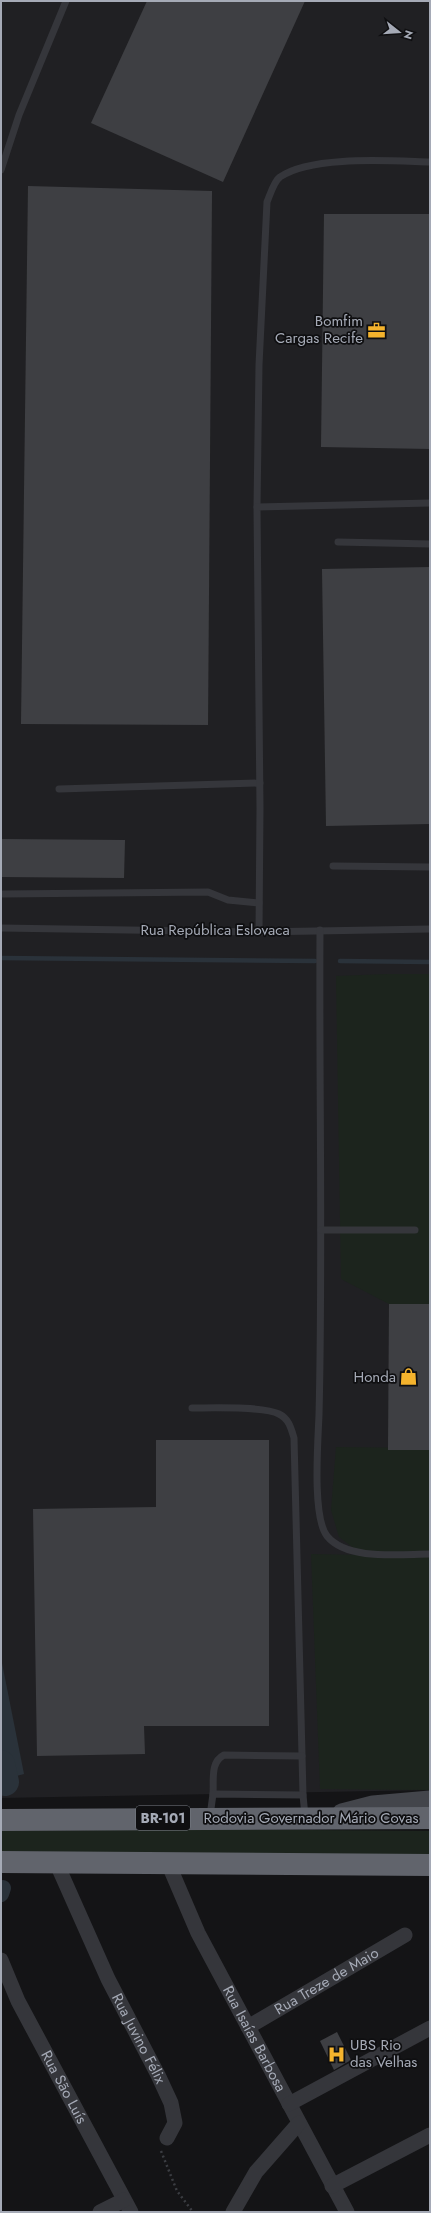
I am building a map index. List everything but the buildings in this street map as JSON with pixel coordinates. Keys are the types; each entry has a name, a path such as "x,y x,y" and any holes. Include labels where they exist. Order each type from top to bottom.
{"highway":[{"name":"Rodovia Governador Mário Covas","path":"1,1820 430,1818"},
{"path":"1,1862 430,1865"}],"main road":[{"path":"315,1818 373,1806 430,1800"}],"street":[{"name":"Rua Juvino Félix","path":"56,1862 108,1979 146,2050 171,2103 175,2123 167,2138"},
{"name":"Rua Isaías Barbosa","path":"168,1863 198,1933 298,2123 347,2212"},
{"name":"Rua Treze de Maio","path":"248,2028 405,1935"},
{"name":"Rua São Luís","path":"1,1960 18,2001 128,2206"},
{"path":"289,2104 430,2028"},
{"path":"236,2211 256,2172 298,2123"},
{"path":"332,2186 430,2135"},
{"path":"100,2212 128,2206"}],"lane":[{"path":"1,170 19,116 66,1"},
{"path":"259,932 259,365 267,202 278,178 302,166 356,161 430,162"},
{"path":"258,507 430,503"},
{"path":"338,542 430,544"},
{"path":"59,789 260,783"},
{"path":"333,866 430,866"},
{"path":"3,894 208,892 228,900 259,903"},
{"name":"Rua República Eslovaca","path":"1,928 259,932 430,929"},
{"path":"320,930 319,1128 322,1290 317,1478 319,1511 326,1535 346,1549 364,1554 430,1554"},
{"path":"321,1230 415,1230"},
{"path":"192,1408 268,1411 280,1415 290,1424 294,1438 303,1795 315,1818"},
{"path":"210,1818 214,1766 218,1758 224,1755 302,1756"},
{"path":"213,1794 303,1795"}],"path":[{"path":"167,2138 161,2149 162,2157 177,2191 193,2212"}],"shaded area":[{"path":"3,1 430,1 430,1790 1,1798 1,6"},
{"path":"430,974 430,1304 389,1304 341,1279 336,976"},
{"path":"336,1447 430,1448 430,1790 320,1789 311,1554 363,1555 339,1537 331,1510"},
{"path":"1,1658 24,1774 1,1780"},
{"path":"207,1829 430,1831 430,1860 1,1851 1,1831"}],"waterway":[{"path":"1,958 315,961"},
{"path":"340,961 430,962"},
{"path":"1,1764 5,1782"},
{"path":"1,1894 3,1888"}],"place":[{"name":"Bomfim Cargas Recife","path":"376,330"},
{"name":"Honda","path":"409,1377"},
{"name":"UBS Rio das Velhas","path":"337,2054"}]}
